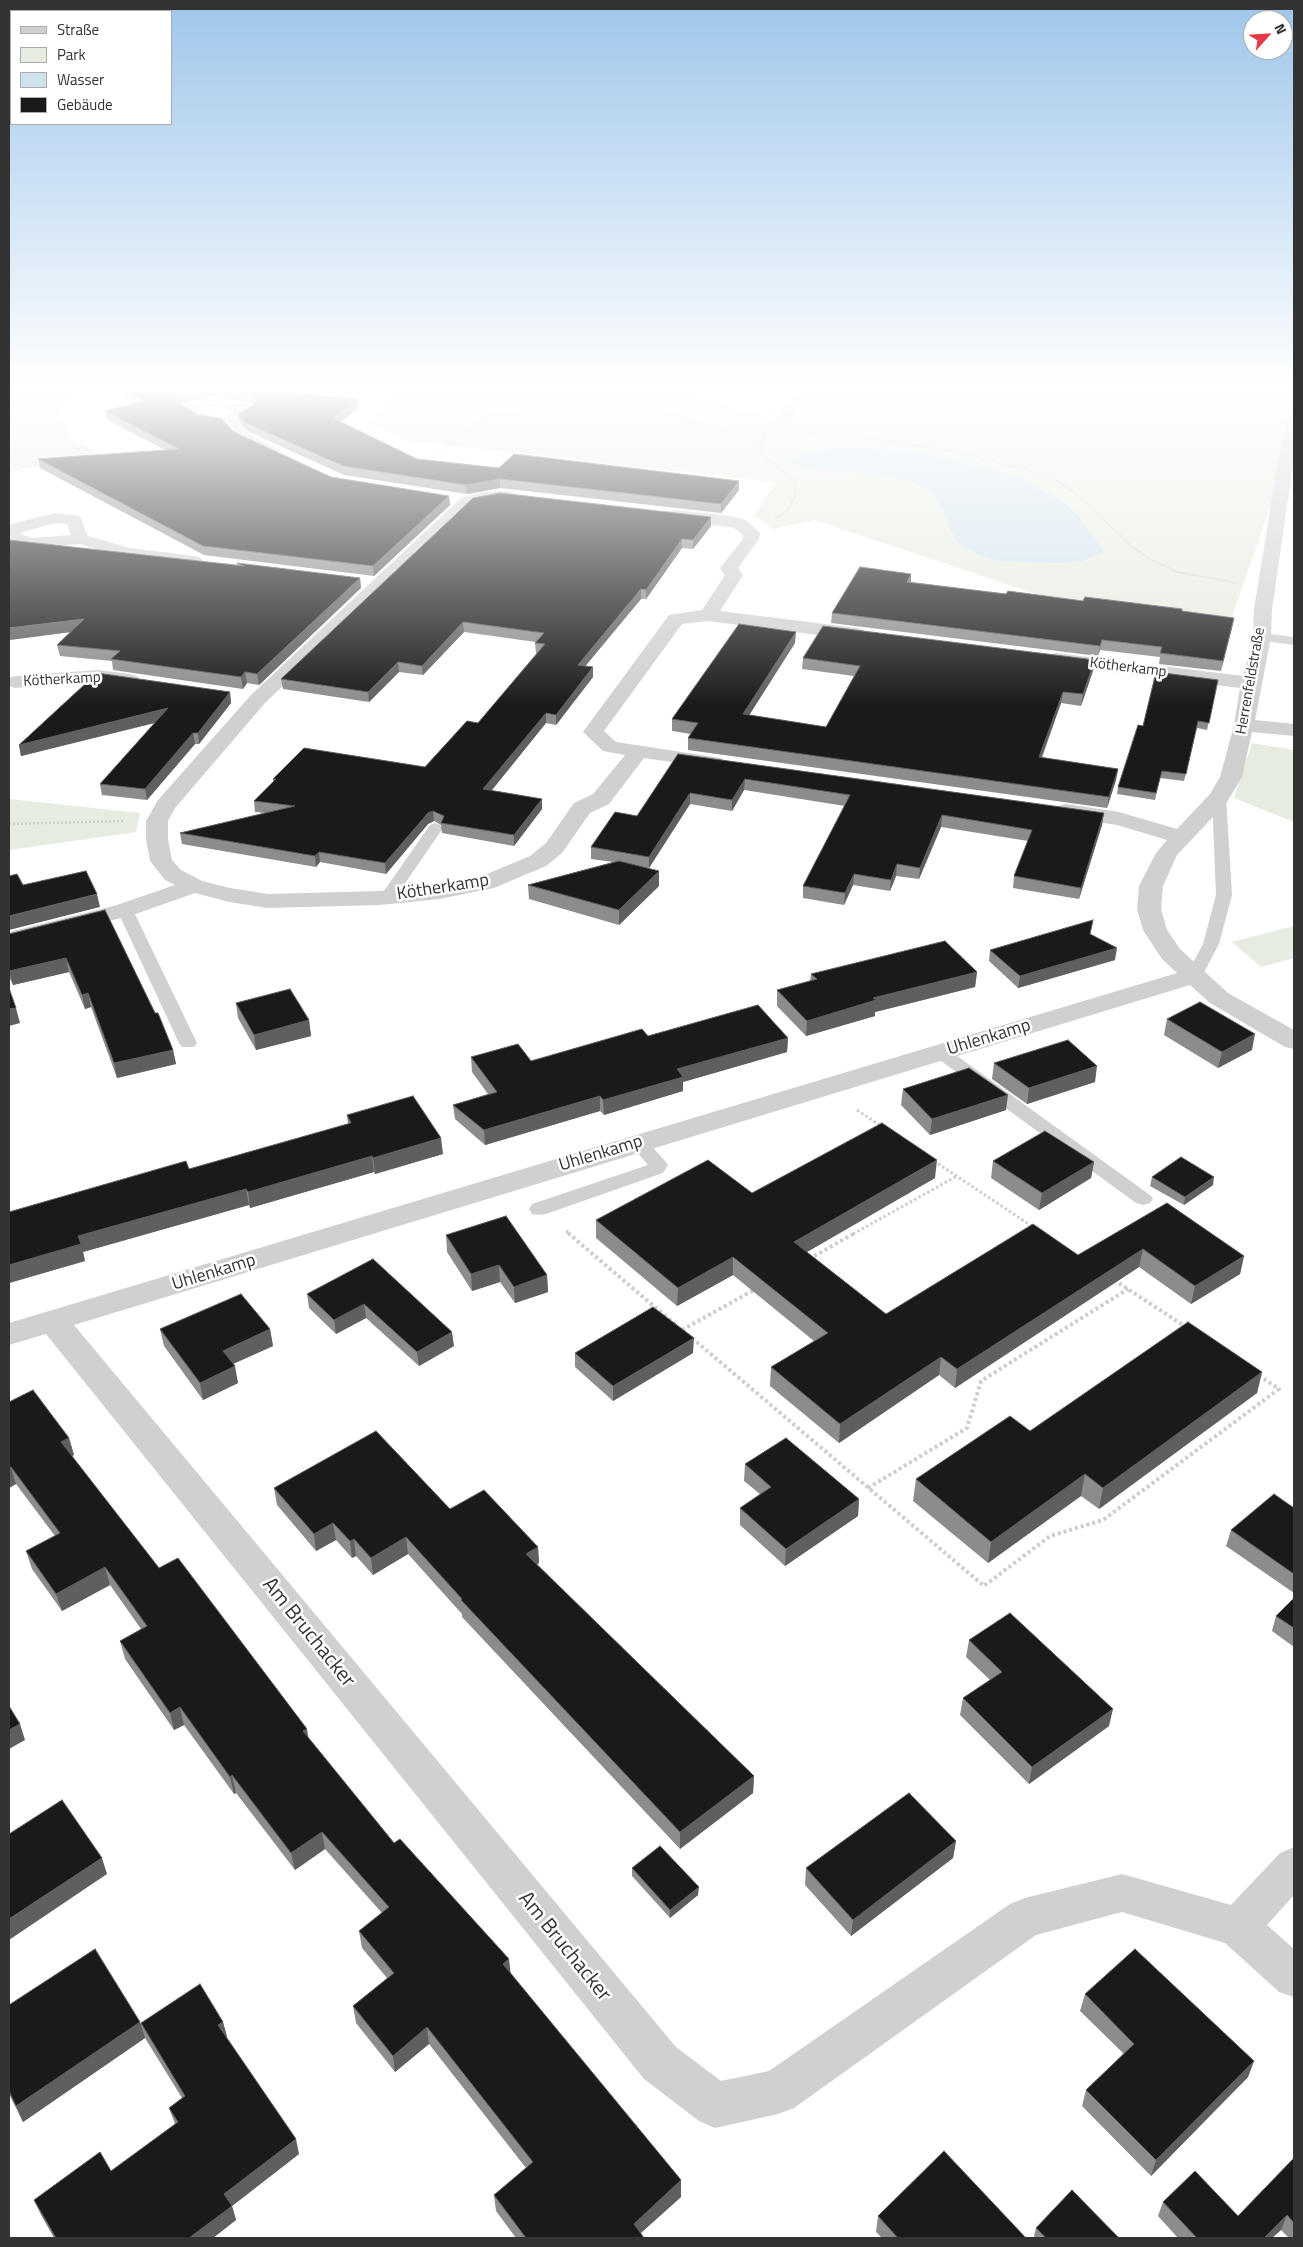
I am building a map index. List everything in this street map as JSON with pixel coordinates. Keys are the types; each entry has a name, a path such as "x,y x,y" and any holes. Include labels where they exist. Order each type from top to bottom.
{"street":[{"path":"158,821 166,805 248,697 459,500 493,496"},
{"path":"508,496 529,498"},
{"name":"Herrenfeldstraße","path":"1194,976 1171,954 1156,930 1149,909 1151,886 1167,854 1219,797 1231,777 1262,637 1262,608 1281,496"},
{"path":"654,512 731,521 752,533 751,539 729,568 734,575 708,614"},
{"path":"9,536 18,528 55,518 74,520 81,539"},
{"path":"9,536 31,543 81,539 128,553 206,562"},
{"path":"737,765 610,747 593,732 676,619 708,614 874,636"},
{"name":"Kötherkamp","path":"1042,657 1251,683"},
{"name":"Kötherkamp","path":"11,683 98,676 145,683"},
{"path":"1244,724 1294,730"},
{"name":"Kötherkamp","path":"158,821 157,839 161,862 174,876 194,886 229,895 268,901 387,898 439,892 486,883 513,874 538,861 554,848 582,808 601,799 639,752"},
{"path":"1050,809 1119,819 1181,837"},
{"path":"9,939 125,910 194,886"},
{"path":"1194,976 1219,998 1294,1041"},
{"name":"Uhlenkamp","path":"9,1334 1194,976"},
{"name":"Am Bruchacker","path":"53,1321 660,2063 715,2105 778,2092 1025,1918 1122,1893 1238,1928"},
{"path":"1294,1866 1238,1928 1294,1977"}],"lane":[{"path":"1262,637 1294,641"},
{"path":"1194,976 1211,944 1224,895 1219,797"},
{"path":"387,898 435,828"},
{"path":"125,910 188,1043"},
{"path":"940,1052 1143,1199"},
{"path":"539,1209 656,1170 658,1165 638,1143"}],"path":[{"path":"746,528 773,520 788,510 796,496"},
{"path":"1079,496 1130,545 1150,559 1177,572 1266,588"},
{"path":"9,824 158,821"},
{"path":"823,1088 886,1130"},
{"path":"926,1156 1038,1230"},
{"path":"803,1263 957,1176"},
{"path":"539,1209 984,1586 1050,1536 1103,1520 1279,1389 1255,1373"},
{"path":"1111,1278 1191,1331"},
{"path":"682,1330 760,1287"},
{"path":"868,1488 967,1428 981,1380 1128,1289"}],"green space":[{"path":"767,496 1274,496 1229,625 1066,604 815,520 774,529 754,516"},
{"path":"1252,743 1294,750 1294,822 1234,798"},
{"path":"9,799 140,813 136,832 9,850"},
{"path":"1294,926 1294,958 1261,967 1232,942"}],"water":[{"path":"933,496 1054,496 1078,515 1104,552 1079,562 1002,562 976,554 957,541 948,525 941,506"}],"building":[{"path":"108,496 449,496 373,566 203,546"},
{"path":"485,496 525,496 711,517 693,540 682,539 646,590 641,589 578,665 593,667 556,715 546,713 483,789 542,799 514,835 441,823 444,816 433,811 428,813 385,863 319,852 315,856 180,833 295,806 254,801 304,748 425,767 467,721 478,723 545,644 535,643 544,633 463,622 422,666 398,662 368,692 281,679 473,498"},
{"path":"649,496 727,496 721,504"},
{"path":"9,540 244,566 237,563 360,578 257,674 245,672 241,677 111,659 120,651 57,645 84,619 9,628"},
{"path":"860,567 911,574 907,582 1006,594 1008,591 1083,601 1085,597 1182,609 1182,611 1234,618 1223,661 1160,653 1162,647 1102,640 1100,646 832,613"},
{"path":"739,624 796,632 743,714 826,727 860,666 803,658 823,626 1095,660 1083,694 1063,692 1039,757 1118,769 1109,797 688,738 698,723 672,719"},
{"path":"1156,672 1218,680 1209,723 1198,721 1186,774 1162,771 1156,793 1118,787 1138,725 1143,726"},
{"path":"97,673 230,692 198,733 193,733 145,789 100,784 168,708 19,745"},
{"path":"678,754 1104,813 1081,888 1014,876 1032,830 942,815 920,868 897,864 891,880 854,874 845,893 803,886 850,795 745,779 732,800 690,793 649,857 591,847 615,812 637,816"},
{"path":"619,861 659,871 619,910 528,885"},
{"path":"86,871 97,894 9,916 9,876 17,874 23,885"},
{"path":"105,910 155,1013 158,1013 173,1050 114,1063 88,993 82,995 66,958 9,971 9,934"},
{"path":"1093,920 1090,934 1117,948 1020,976 990,950"},
{"path":"945,941 977,972 873,998 876,1000 807,1021 777,990 817,979 811,974"},
{"path":"9,988 16,1008 9,1009"},
{"path":"290,989 309,1020 254,1035 236,1003"},
{"path":"1200,1002 1255,1034 1222,1052 1167,1019"},
{"path":"758,1005 788,1038 677,1069 683,1077 603,1100 600,1096 484,1130 453,1105 497,1092 471,1057 518,1044 531,1061 642,1029 648,1036"},
{"path":"1068,1040 1097,1066 1029,1088 994,1063"},
{"path":"969,1068 1008,1095 932,1119 903,1089"},
{"path":"413,1096 441,1138 248,1192 246,1189 78,1236 81,1244 9,1265 9,1212 186,1161 189,1169 351,1123 347,1115"},
{"path":"882,1123 937,1160 794,1242 886,1314 1033,1224 1078,1255 1167,1203 1244,1256 1195,1286 1143,1249 957,1369 941,1357 840,1424 771,1367 828,1333 733,1257 678,1288 596,1220 708,1160 752,1193"},
{"path":"1045,1131 1094,1162 1042,1193 993,1161"},
{"path":"1181,1157 1214,1177 1185,1197 1152,1177"},
{"path":"506,1216 547,1275 514,1287 499,1265 471,1274 446,1235"},
{"path":"373,1259 452,1332 417,1352 364,1304 334,1320 307,1294"},
{"path":"241,1294 270,1329 223,1351 235,1366 200,1383 160,1329"},
{"path":"653,1307 694,1338 613,1386 575,1353"},
{"path":"1188,1322 1262,1372 1103,1488 1085,1474 991,1542 916,1479 1010,1416 1030,1431"},
{"path":"33,1390 69,1438 61,1442 159,1568 178,1558 307,1729 303,1731 394,1843 400,1839 509,1959 503,1964 681,2180 634,2224 644,2238 526,2238 494,2195 533,2162 427,2027 393,2056 353,2006 394,1973 359,1931 389,1907 322,1832 291,1853 232,1775 230,1777 180,1707 170,1713 120,1641 147,1626 105,1567 56,1594 26,1551 60,1533 11,1467 9,1468 9,1402"},
{"path":"376,1431 450,1509 484,1490 538,1547 526,1554 754,1776 680,1832 461,1600 406,1537 371,1558 354,1539 350,1541 333,1523 314,1534 274,1488"},
{"path":"786,1438 859,1499 786,1549 740,1508 771,1487 745,1464"},
{"path":"1274,1494 1294,1508 1294,1574 1231,1530"},
{"path":"1294,1598 1294,1628 1276,1616"},
{"path":"1010,1613 1113,1709 1032,1767 963,1698 1002,1672 969,1640"},
{"path":"9,1706 20,1724 9,1730"},
{"path":"909,1793 956,1841 853,1920 806,1868"},
{"path":"62,1800 102,1858 9,1919 9,1834"},
{"path":"660,1846 699,1887 670,1910 632,1868"},
{"path":"95,1949 140,2022 16,2106 9,2091 9,2005"},
{"path":"1135,1949 1254,2061 1156,2160 1086,2090 1134,2044 1085,1994"},
{"path":"200,1984 223,2022 218,2025 296,2139 224,2194 232,2206 189,2238 56,2238 34,2200 100,2152 111,2171 178,2122 169,2108 185,2096 141,2023"},
{"path":"944,2151 1026,2238 898,2238 878,2216"},
{"path":"1294,2158 1294,2223 1287,2215 1264,2238 1197,2238 1163,2202 1195,2171 1238,2216"},
{"path":"1072,2190 1119,2238 1046,2238 1036,2228"}]}
